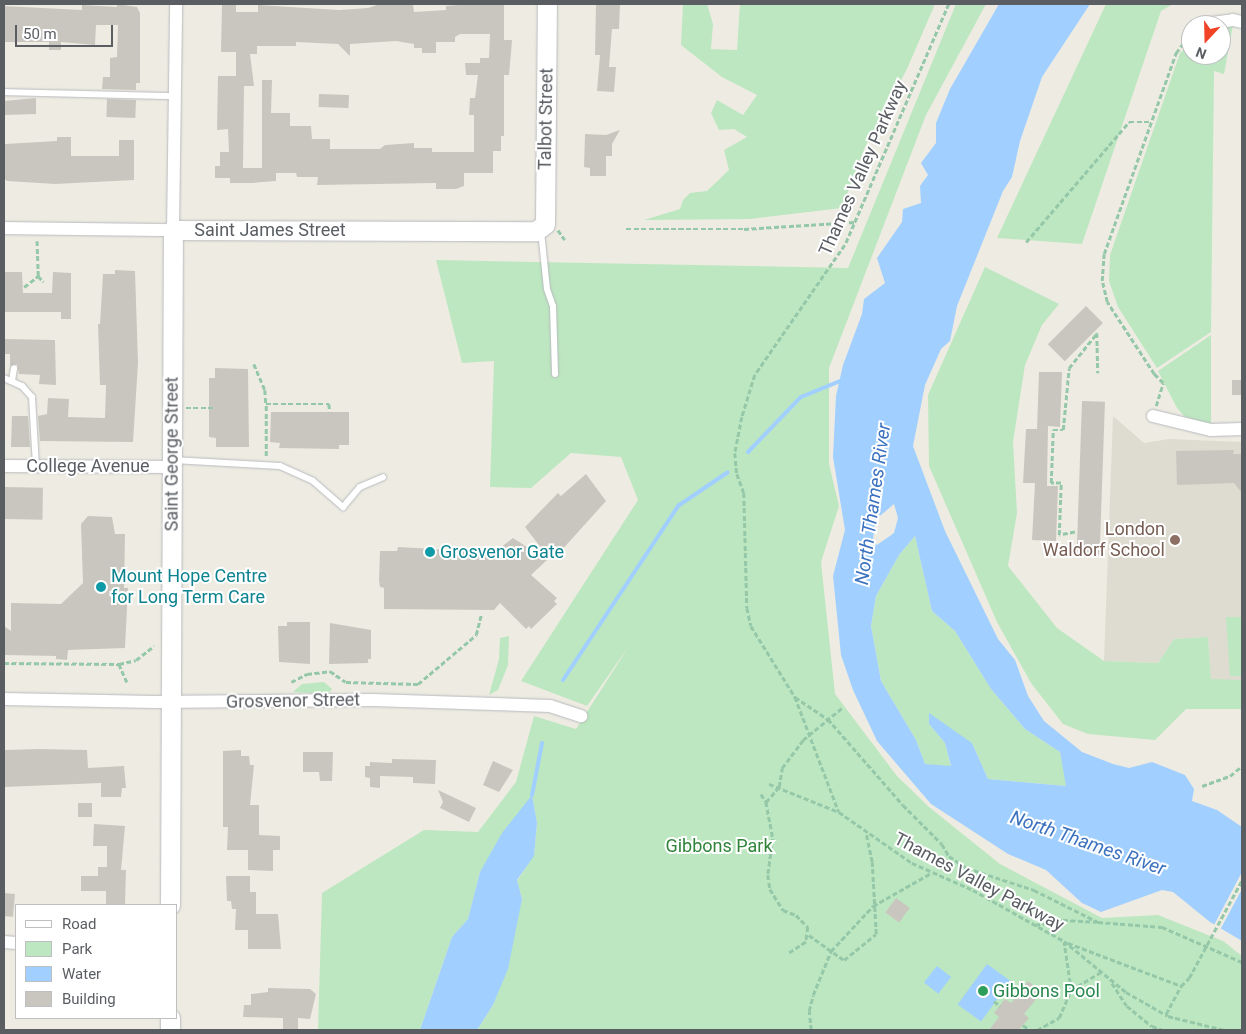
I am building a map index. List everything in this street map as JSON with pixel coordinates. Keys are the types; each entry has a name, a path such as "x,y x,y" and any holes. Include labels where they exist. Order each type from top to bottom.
{"street":[{"name":"Saint George Street","path":"170,904 173,96 176,4"},
{"name":"Talbot Street","path":"544,228 547,4"},
{"name":"Saint James Street","path":"4,228 173,230 544,228"},
{"path":"1153,416 1211,430 1242,429"},
{"name":"College Avenue","path":"4,466 172,463"},
{"name":"Grosvenor Street","path":"4,699 171,702 372,700 550,706 581,716"}],"lane":[{"path":"4,92 173,96"},
{"path":"544,228 547,289 553,306 555,374"},
{"path":"12,382 14,368"},
{"path":"4,378 22,386 32,398 36,466"},
{"path":"172,463 280,466 314,481 343,507 360,487 383,477"}],"path":[{"name":"Thames Valley Parkway","path":"949,4 855,222 830,271 755,375 742,417 735,453 737,474 744,493 749,617 752,626 795,697 808,736 839,812 866,833 930,872 973,890 1064,941 1112,982 1166,1014 1224,1030"},
{"path":"1153,416 1163,382 1117,321 1107,302 1102,281 1104,254 1176,52 1181,45"},
{"path":"1026,242 1128,122 1151,122"},
{"path":"626,229 744,228 855,222"},
{"path":"37,228 38,276 44,282"},
{"path":"544,228 565,240"},
{"path":"24,286 38,276"},
{"path":"1075,532 1059,535 1061,483 1051,483 1053,430 1063,430 1069,368 1097,333 1098,373"},
{"path":"254,364 265,390 266,457"},
{"path":"266,404 329,404 330,412"},
{"path":"172,408 215,408"},
{"path":"291,682 307,674 330,671 346,682 418,684 476,635 481,614"},
{"path":"4,663 119,664 136,660 154,646"},
{"path":"119,664 127,682"},
{"path":"795,697 828,719 902,805 942,844 949,856 967,868 1034,890 1098,922"},
{"path":"766,802 779,787 782,768 808,736 842,708"},
{"path":"1202,786 1230,776 1242,766"},
{"path":"769,784 839,812"},
{"path":"761,794 766,802 772,839 768,874 770,888 784,910 805,921 809,935 844,960 876,934 872,862 866,833"},
{"path":"811,1030 809,1011 813,995 832,952 873,906 930,872"},
{"path":"1166,1014 1181,986 1189,978 1242,880"},
{"path":"1035,925 1063,920 1162,926 1242,962"},
{"path":"789,953 802,947 809,935"},
{"path":"1037,1030 1059,1018 1071,990 1064,941 1181,986"},
{"path":"1071,990 1101,972"},
{"path":"1112,982 1127,1006 1163,1030"},
{"path":"994,1001 1000,1006"},
{"path":"1024,1025 1030,1030"}],"shaded area":[{"name":"London Waldorf School","path":"1113,416 1144,443 1169,439 1242,442 1242,680 1211,680 1208,637 1174,639 1158,663 1104,661"}],"green space":[{"path":"683,4 707,4 713,24 711,49 737,50 740,4 935,4 907,69 865,147 842,208 750,219 644,220 680,209 683,200 690,193 707,191 729,170 724,150 747,137 734,129 719,130 711,113 717,100 743,115 757,95 722,77 681,45"},
{"name":"Gibbons Park","path":"956,4 986,4 926,115 829,368 829,464 839,506 821,562 835,694 897,776 929,807 1000,864 1102,918 1158,915 1223,941 1242,956 1242,1030 477,1030 493,1005 522,899 517,881 534,855 537,823 532,796 480,872 468,919 452,937 420,1030 318,1030 322,893 424,830 478,832 516,782 534,716 576,729 629,646 587,706 521,681 638,500 621,457 571,453 531,488 490,487 494,361 462,363 436,260 848,268"},
{"path":"1106,4 1173,4 1161,11 1082,244 997,238"},
{"path":"1180,53 1181,65 1226,65 1224,74 1214,71 1211,332 1157,368 1118,307 1109,281 1110,255"},
{"path":"985,267 1059,304 1042,325 1025,365 1013,442 1017,513 1008,566 1057,628 1104,661 1158,663 1174,639 1208,637 1211,679 1242,680 1242,709 1186,709 1155,740 1088,734 1063,724 1031,683 997,622 929,466 928,395"},
{"path":"1211,335 1211,425 1185,417 1177,408 1158,371"},
{"path":"915,536 932,611 955,631 991,689 1025,729 1060,752 1067,786 988,779 972,743 929,724 945,743 951,767 925,764 916,740 881,681 871,626 876,596 899,555"},
{"path":"1226,617 1242,617 1242,676 1230,676"},
{"path":"509,636 508,665 498,690 489,695 499,659 500,638"},
{"path":"324,682 332,689 328,694 293,692 302,684"}],"water":[{"name":"North Thames River","path":"999,4 1090,4 1042,77 1020,141 1012,177 1003,191 957,306 950,341 941,349 925,385 913,446 945,531 998,639 1015,660 1028,696 1044,721 1082,752 1113,764 1129,768 1152,762 1185,775 1194,789 1192,801 1217,810 1242,827 1242,941 1210,922 1173,892 1162,890 1101,912 1082,903 1046,870 1008,854 931,804 877,741 853,690 841,655 833,576 845,530 833,457 836,396 843,365 862,314 864,299 885,283 877,258 902,222 903,209 921,203 920,186 928,175 921,163 936,143 936,123 950,89","holes":["894,504 898,518 894,533 877,545 873,540 875,520","915,536 932,611 955,631 991,689 1025,729 1060,752 1066,786 988,779 972,743 929,713 929,724 945,743 951,766 925,764 916,740 881,681 871,626 876,596 899,555"]},
{"path":"532,795 537,823 534,856 517,880 522,899 508,969 493,1005 477,1030 420,1030 452,937 468,919 480,872 502,833"},
{"name":"Gibbons Pool","path":"987,964 1010,981 981,1021 958,1004"},
{"path":"937,966 951,977 938,994 924,983"}],"pier":[{"path":"1242,872 1242,889 1220,930 1213,927"}],"building":[{"path":"117,4 137,7 140,13 140,83 136,83 136,90 102,89 103,77 110,77 110,58 117,57 118,25 96,25 95,45 61,42 61,50 49,50 49,42 4,42 4,6 82,10 82,5 117,7"},
{"path":"222,4 236,4 236,12 258,12 258,5 339,10 368,8 380,4 413,4 414,12 446,10 446,6 504,4 504,40 512,40 509,75 504,75 504,136 501,136 501,151 493,151 493,173 464,173 464,186 456,189 436,189 436,183 317,185 318,177 297,177 296,173 276,173 276,181 252,183 230,183 230,178 215,178 215,166 220,166 220,152 229,152 228,129 217,130 218,76 236,76 236,52 221,52","holes":["460,34 490,34 489,58 480,58 480,63 465,63 466,75 478,75 475,98 470,98 469,115 474,115 474,152 432,152 432,148 414,148 414,143 385,145 380,149 330,149 330,139 312,139 311,126 290,126 290,113 271,113 272,80 262,80 262,168 243,168 244,86 254,86 250,54 257,54 257,46 296,46 296,42 338,44 350,56 350,44 396,41 414,44 414,48 422,48 422,53 436,53 436,42 455,42 455,37"]},
{"path":"596,4 620,4 619,29 612,29 609,67 616,67 614,92 597,91 600,55 595,55"},
{"path":"319,94 349,95 349,108 319,107"},
{"path":"36,98 36,114 4,115 4,101"},
{"path":"107,99 136,100 135,118 106,117"},
{"path":"620,130 612,144 612,156 606,156 606,176 590,176 590,168 584,167 585,134 606,135"},
{"path":"57,137 71,137 71,156 119,156 119,140 134,140 134,180 55,184 7,181 4,178 5,144 57,141"},
{"path":"115,270 135,271 138,363 133,442 40,441 38,416 47,414 48,398 69,399 68,417 105,418 106,385 100,385 98,324 100,324 103,274 115,274"},
{"path":"4,272 22,272 23,293 52,293 53,272 71,273 71,319 61,319 61,312 4,312"},
{"path":"1086,306 1103,323 1065,361 1048,344"},
{"path":"4,339 55,340 56,385 39,384 40,375 19,374 17,364 10,366 10,354 4,354"},
{"path":"215,368 248,369 249,447 216,447 216,438 209,437 209,378 215,378"},
{"path":"1039,372 1062,372 1060,427 1048,426 1047,486 1058,486 1056,541 1032,540 1035,483 1023,483 1026,429 1037,429"},
{"path":"1232,380 1242,380 1242,395 1232,395"},
{"path":"1082,401 1105,402 1100,555 1077,554"},
{"path":"271,412 349,412 349,445 339,445 339,449 279,448 280,443 270,442"},
{"path":"12,416 28,416 30,447 11,447"},
{"path":"1234,450 1233,454 1242,454 1242,493 1234,483 1177,485 1176,451"},
{"path":"586,474 606,501 560,552 557,551 549,558 525,527 558,493 561,496"},
{"path":"4,487 43,488 42,520 4,519"},
{"name":"Mount Hope Centre for Long Term Care","path":"88,516 112,517 115,534 125,534 124,588 128,588 125,648 68,650 67,660 56,659 56,656 4,655 4,626 11,631 11,603 61,604 83,583 81,524"},
{"name":"Grosvenor Gate","path":"513,538 547,560 531,575 557,598 554,601 557,604 531,629 529,626 526,629 500,603 494,610 384,609 384,588 380,587 379,581 380,551 397,551 398,547 489,552 490,547 500,548"},
{"path":"287,622 310,622 310,664 279,662 278,626 287,626"},
{"path":"330,623 371,630 371,659 368,659 368,663 329,664"},
{"path":"4,750 87,750 88,768 124,766 126,788 122,788 121,797 101,797 101,783 4,787"},
{"path":"241,750 241,756 249,756 250,765 254,765 250,805 259,805 259,835 280,836 280,850 273,850 273,871 248,870 248,850 227,850 228,827 223,827 223,751"},
{"path":"303,752 333,752 332,781 320,781 319,772 303,772"},
{"path":"392,759 436,760 435,784 413,783 413,777 380,776 380,788 370,787 370,778 365,777 365,766 370,766 370,762 392,763"},
{"path":"493,761 513,770 499,792 483,785"},
{"path":"438,790 476,808 469,822 440,808 443,802"},
{"path":"78,803 92,803 92,817 78,817"},
{"path":"94,824 125,826 121,870 126,870 125,904 106,904 106,891 81,891 81,876 98,876 98,867 107,867 107,846 93,846"},
{"path":"226,876 250,876 250,892 256,892 256,914 278,914 281,949 248,949 248,930 235,930 236,909 232,909 231,901 227,901"},
{"path":"4,893 15,894 13,917 4,916"},
{"path":"896,898 910,908 899,923 885,913"},
{"path":"1028,981 1042,992 1024,1014 1029,1018 1019,1030 989,1030 999,1017 994,1013 1005,999 1011,1003"},
{"path":"268,988 310,989 316,994 310,1019 298,1018 298,1030 283,1030 283,1018 243,1017 244,1005 251,1005 251,994 268,992"}],"waterway":[{"path":"748,452 801,397 840,381"},
{"path":"563,680 678,506 728,472"},
{"path":"532,795 542,743"}],"place":[{"name":"London Waldorf School","path":"1175,540"},
{"name":"Grosvenor Gate","path":"430,552"},
{"name":"Mount Hope Centre for Long Term Care","path":"101,587"},
{"name":"Gibbons Pool","path":"983,991"}]}
